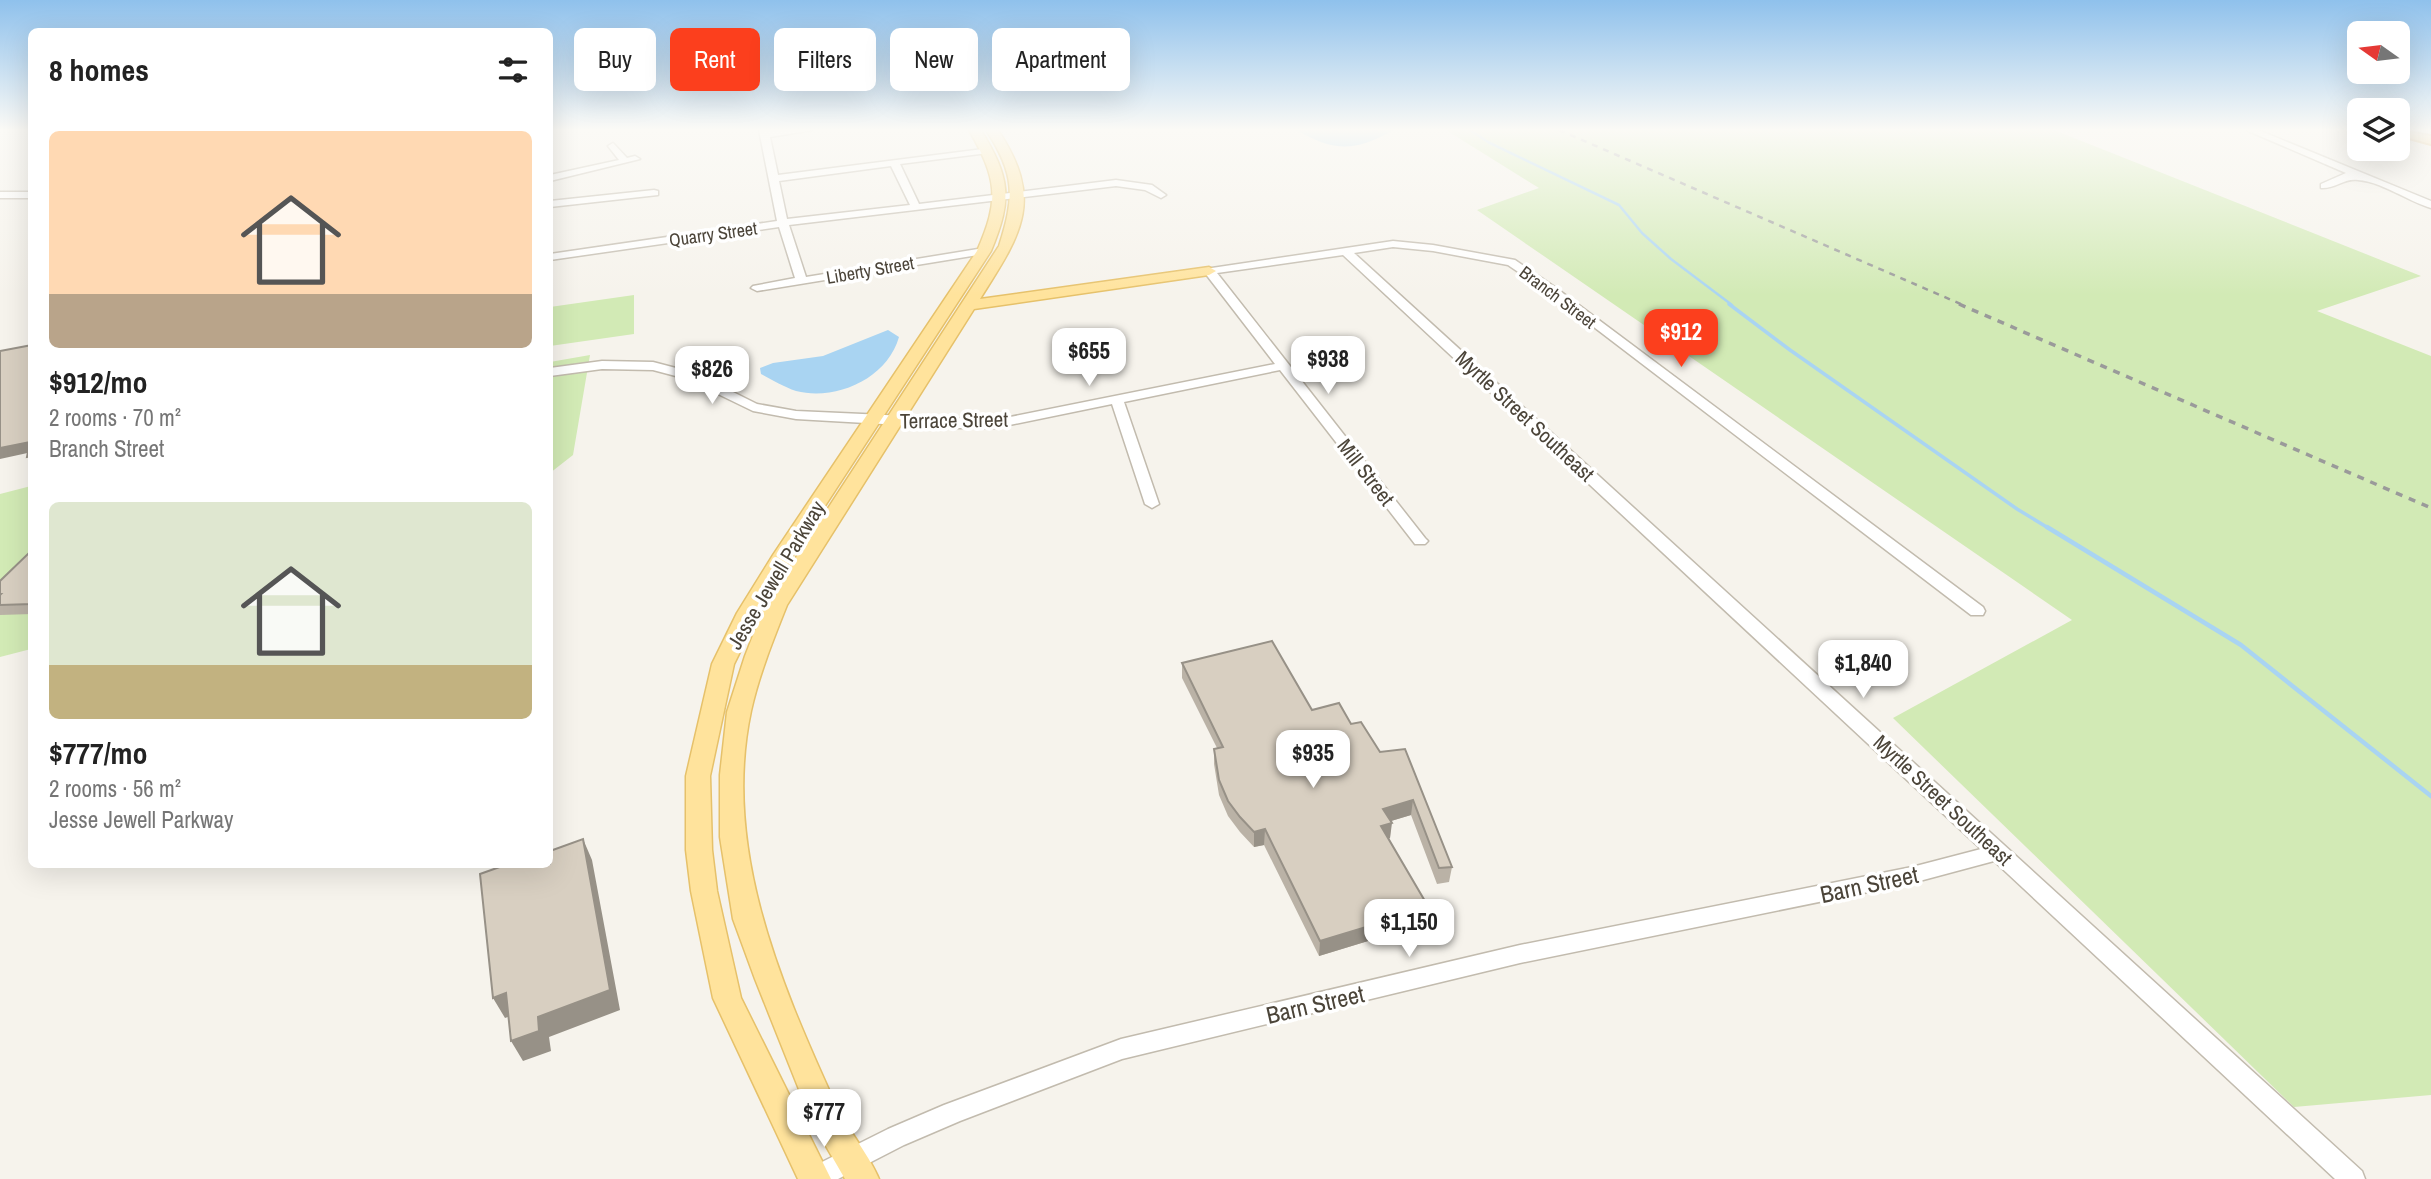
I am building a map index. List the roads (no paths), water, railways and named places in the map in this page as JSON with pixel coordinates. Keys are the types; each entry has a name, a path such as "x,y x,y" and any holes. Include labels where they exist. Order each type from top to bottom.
{"main road":[{"path":"884,421 984,251 1000,217 1001,185"},
{"path":"884,421 968,305 1006,246 1017,213 1018,185"},
{"name":"Branch Street","path":"968,305 1209,271"},
{"name":"Jesse Jewell Parkway","path":"857,1170 823,1112 747,919 733,837 732,775 739,712 756,656 776,605 884,421"},
{"name":"Jesse Jewell Parkway","path":"815,1179 790,1133 727,998 704,891 699,850 698,776 723,664 740,630 783,555 884,421"}],"street":[{"path":"777,185 783,223 802,282"},
{"path":"906,185 916,207"},
{"name":"Quarry Street","path":"553,257 783,223 1100,185"},
{"name":"Quarry Street","path":"1132,185 1148,187 1161,195"},
{"path":"2384,185 2431,205"},
{"path":"553,204 654,193"},
{"path":"0,195 28,195"},
{"name":"Branch Street","path":"1209,271 1393,244 1487,256 1521,267 1977,611"},
{"name":"Liberty Street","path":"757,288 984,251"},
{"name":"Myrtle Street Southeast","path":"1346,251 2353,1179"},
{"name":"Mill Street","path":"1209,271 1420,541"},
{"name":"Terrace Street","path":"553,372 602,365 653,366 691,376 753,407 796,415 995,424 1283,366"},
{"path":"1117,399 1152,504"},
{"name":"Barn Street","path":"815,1179 857,1170 896,1137 1121,1049 1520,954 1912,876 1998,852"}],"water":[{"path":"888,330 899,337 893,352 883,365 858,384 827,393 811,393 796,391 761,374 760,368 773,363 823,356"}],"waterway":[{"path":"1577,185 1619,205 1642,233 1671,259 1732,305"},
{"path":"1729,304 1790,350 2017,509 2050,529"},
{"path":"2047,527 2241,645 2431,796"}],"railway":[{"path":"1686,185 1963,305"},
{"path":"1959,304 2431,508"}]}
